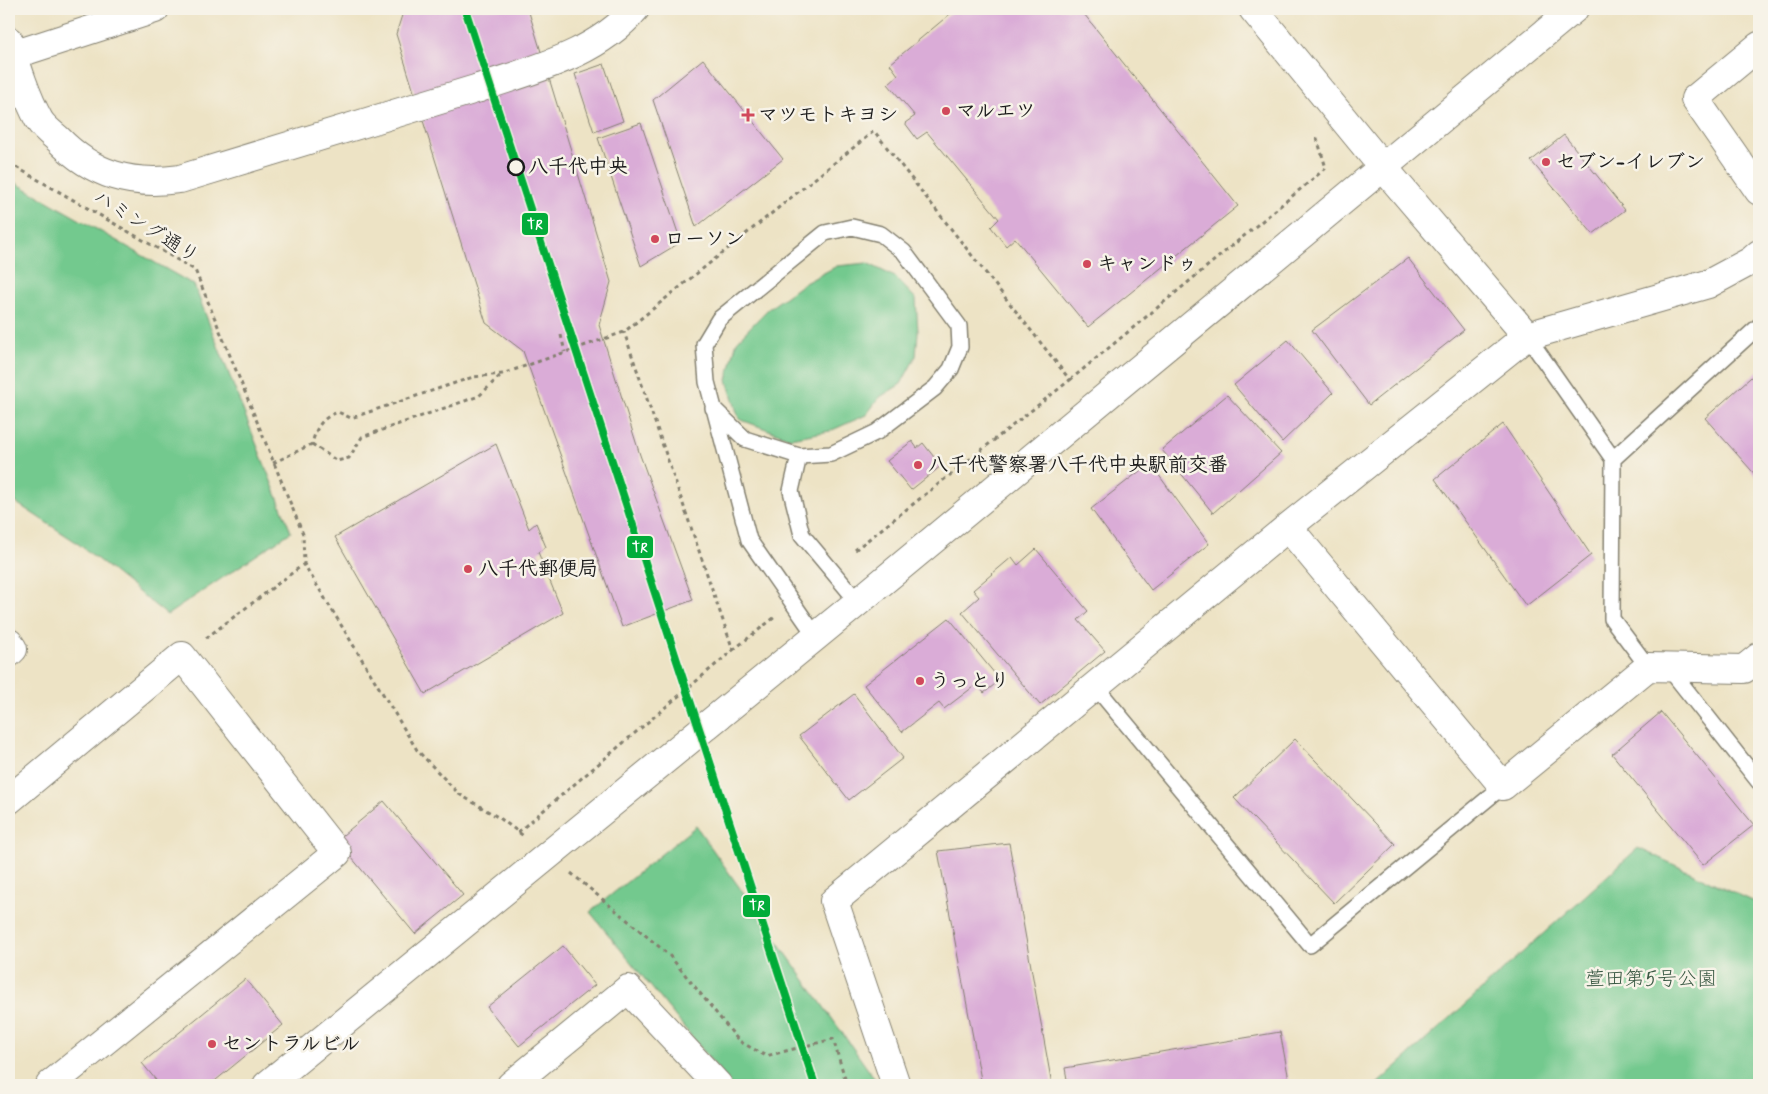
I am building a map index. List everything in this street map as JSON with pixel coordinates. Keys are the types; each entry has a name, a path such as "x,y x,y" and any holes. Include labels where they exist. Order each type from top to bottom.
{"street":[{"path":"156,9 11,48 40,122 70,152 106,173 132,181 154,183 180,179 479,88 576,55 627,19 635,9"},
{"path":"1253,9 1382,166 1527,336"},
{"path":"267,1085 858,602 1382,166 1574,9"},
{"path":"1759,46 1695,99 1759,190"},
{"path":"896,1085 834,901 1288,527 1527,336 1708,284 1751,261 1759,254"},
{"path":"1288,527 1503,786 1658,667 1744,669 1759,657"},
{"path":"9,643 13,649 9,653"},
{"path":"9,800 182,656 337,853 50,1085"},
{"path":"510,1085 628,989 718,1085"}],"lane":[{"path":"713,408 745,439 798,456 831,454 877,432 935,388 951,369 960,347 959,326 904,252 881,234 852,227 824,233 719,318 704,344 707,382 713,408 749,540 816,635"},
{"path":"1613,459 1759,326"},
{"path":"1527,336 1613,459 1612,619 1658,667 1759,782"},
{"path":"798,456 791,491 802,535 858,602"},
{"path":"1095,686 1310,945 1503,786"}],"path":[{"path":"312,444 315,428 328,416 338,412 351,418 473,376 502,374 624,332 874,131 1070,380"},
{"path":"855,550 1070,380 1326,168 1315,132"},
{"name":"ハミング通り","path":"9,163 195,270 303,534 304,564"},
{"path":"624,332 733,650"},
{"path":"561,335 566,352"},
{"path":"312,444 337,461 349,458 362,437 479,396 502,374"},
{"path":"273,463 312,444"},
{"path":"182,656 304,564 417,750 459,794 526,838"},
{"path":"518,832 733,650 775,617"},
{"path":"570,872 605,899 669,955 739,1041 766,1056 833,1039 847,1085"}],"green space":[{"path":"9,179 194,285 291,532 167,615 76,542 9,498"},
{"path":"867,263 895,277 916,299 918,332 916,356 901,384 880,397 866,415 830,431 790,438 739,419 727,380 737,341 767,310 803,284 837,266"},
{"path":"696,826 879,1085 731,1085 590,912"},
{"name":"萱田第5号公園","path":"1638,848 1759,904 1759,1085 1376,1085"}],"building":[{"name":"八千代中央","path":"404,9 528,9 611,282 599,325 640,455 693,600 622,627 523,351 486,323 396,34"},
{"path":"956,9 1080,9 1238,206 1088,327 1015,238 1006,246 991,227 999,219 927,132 917,139 905,123 915,116 888,84 898,75 890,64"},
{"path":"703,59 783,159 696,227 653,100"},
{"path":"604,64 623,121 594,132 575,74"},
{"path":"641,123 681,242 641,266 598,138"},
{"path":"1564,135 1625,210 1593,234 1531,161"},
{"path":"1408,258 1464,330 1369,405 1312,330"},
{"path":"1288,340 1333,393 1282,442 1234,385"},
{"path":"1759,370 1759,479 1705,418"},
{"path":"1227,395 1281,453 1213,513 1162,450"},
{"path":"1503,424 1591,555 1526,606 1435,479"},
{"path":"912,441 917,448 923,443 941,466 911,490 887,461"},
{"path":"496,444 529,529 536,523 546,547 538,552 563,613 425,694 335,537"},
{"path":"1150,463 1209,544 1151,590 1091,509"},
{"path":"1036,549 1088,611 1078,620 1105,651 1040,705 962,612 979,597 973,590 1012,557 1018,565"},
{"path":"949,618 1000,680 984,693 977,684 944,709 939,703 902,732 864,685"},
{"path":"854,694 903,758 849,800 799,736"},
{"path":"1661,712 1754,825 1703,865 1612,754"},
{"path":"1295,739 1395,844 1334,903 1234,798"},
{"path":"384,801 463,895 415,934 337,840"},
{"path":"1009,843 1052,1085 982,1085 938,851"},
{"path":"563,946 595,985 519,1046 487,1007"},
{"name":"セントラルビル","path":"245,979 283,1025 210,1085 160,1085 142,1063"},
{"path":"1280,1032 1290,1085 1068,1085 1065,1068"}],"transit line":[{"name":"TR","path":"465,9 815,1085"}],"place":[{"name":"マルエツ","path":"946,111"},
{"name":"マツモトキヨシ","path":"748,115"},
{"name":"セブン-イレブン","path":"1546,162"},
{"name":"八千代中央","path":"516,167"},
{"name":"ローソン","path":"655,239"},
{"name":"キャンドゥ","path":"1087,264"},
{"name":"八千代警察署八千代中央駅前交番","path":"918,465"},
{"name":"八千代郵便局","path":"468,569"},
{"name":"うっとり","path":"920,681"},
{"name":"セントラルビル","path":"212,1044"}]}
